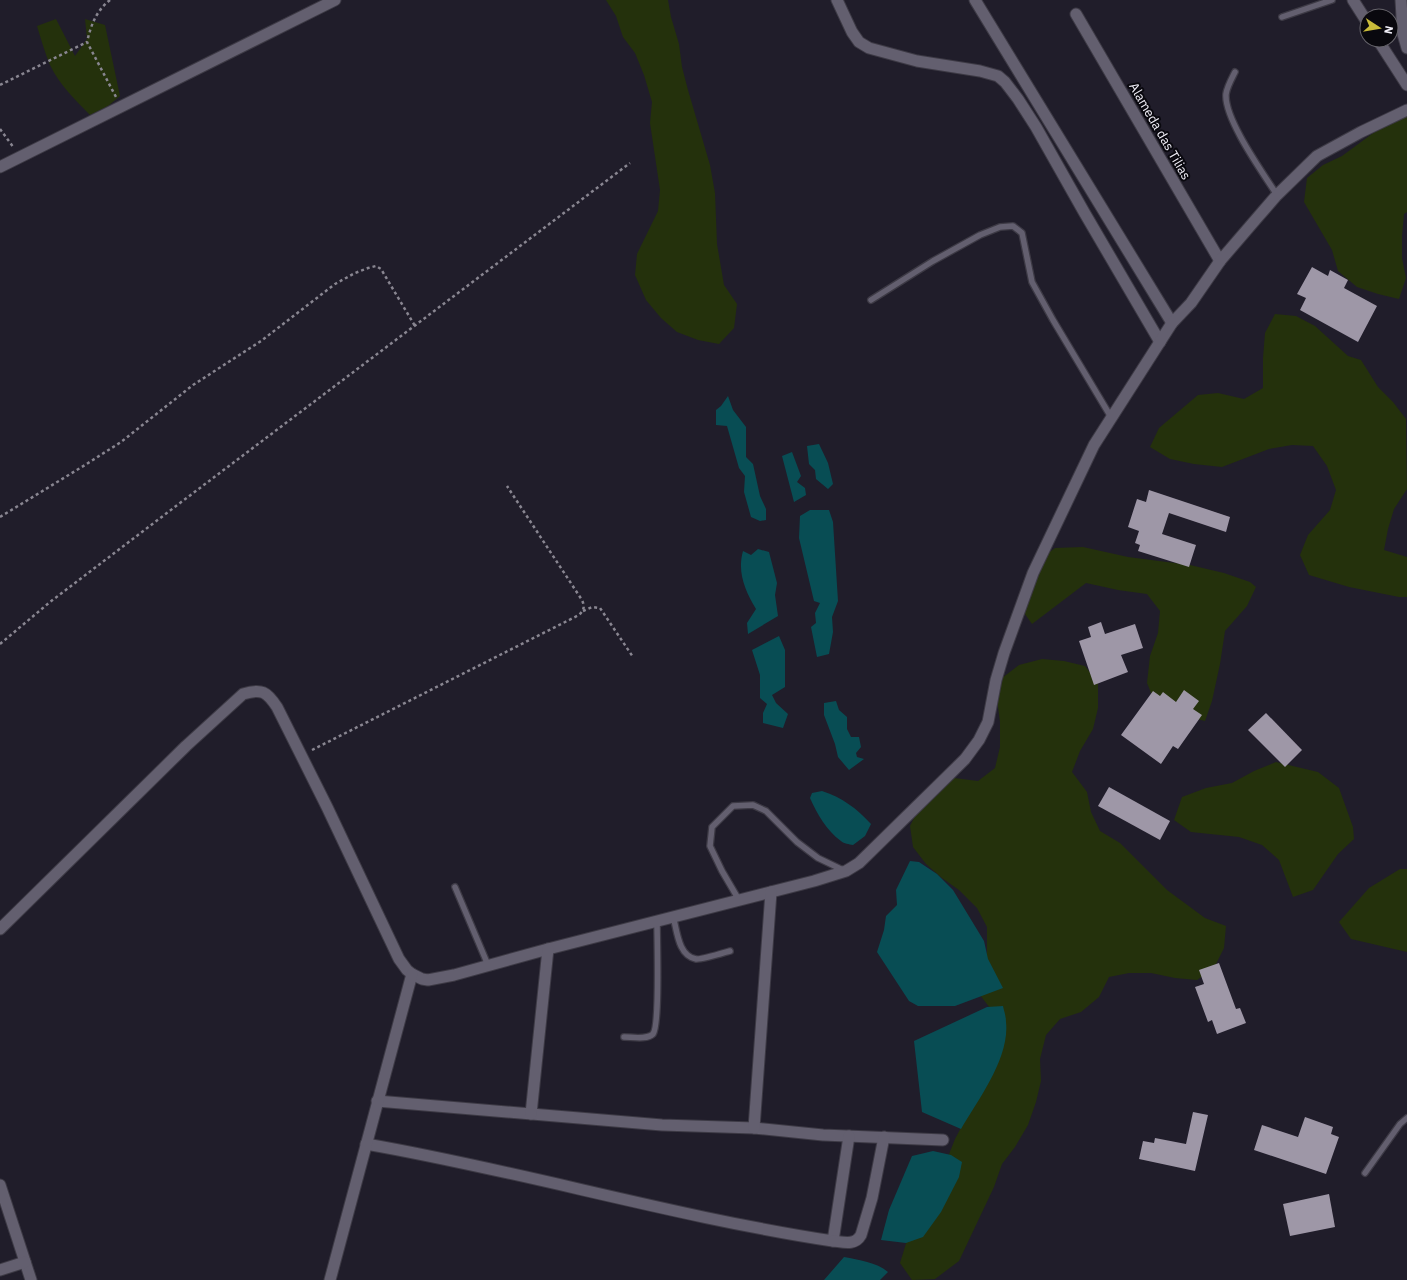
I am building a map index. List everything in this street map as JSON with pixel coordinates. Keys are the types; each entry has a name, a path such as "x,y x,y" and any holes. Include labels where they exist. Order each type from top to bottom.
{"street":[{"path":"0,167 335,0"},
{"path":"837,0 852,32 859,42 869,48 917,61 980,71 998,76 1005,82 1018,98 1036,127 1160,342"},
{"path":"975,0 1172,324"},
{"path":"1353,0 1359,9"},
{"path":"1401,0 1403,34 1407,48"},
{"name":"Alameda das Tilias","path":"1076,14 1220,261"},
{"path":"1383,48 1407,85"},
{"path":"0,930 186,746 243,694 257,691 268,695 277,707 399,959 407,970 422,979 428,980 454,975 673,916 814,881 846,871 859,863 928,796 965,759 979,740 988,722 996,680 1004,653 1033,573 1094,445 1172,324 1191,303 1220,261 1277,196 1317,156 1361,132 1407,110"},
{"path":"754,1128 771,892"},
{"path":"531,1114 548,949"},
{"path":"330,1280 412,974"},
{"path":"377,1101 662,1125 754,1128 822,1135 943,1140"},
{"path":"833,1241 849,1136"},
{"path":"366,1144 527,1176 774,1232 833,1241 853,1242 859,1238 872,1198 884,1137"},
{"path":"0,1184 31,1280"},
{"path":"0,1270 25,1262"}],"lane":[{"path":"1282,17 1332,0"},
{"path":"1235,72 1226,93 1227,103 1236,129 1277,196"},
{"path":"871,300 933,261 980,235 1000,227 1013,226 1022,233 1032,282 1052,320 1112,417"},
{"path":"739,900 722,871 710,846 712,827 733,806 753,805 766,811 797,842 818,858 846,871"},
{"path":"455,887 488,965"},
{"path":"673,916 680,946 687,954 696,959 730,951"},
{"path":"624,1037 649,1037 654,1033 657,1001 657,921"},
{"path":"1365,1173 1400,1124 1407,1118"}],"path":[{"path":"110,0 102,6 91,25 87,42 121,107"},
{"path":"0,85 87,42"},
{"path":"0,129 21,157"},
{"path":"0,644 50,602 143,531 630,164"},
{"path":"0,517 121,442 193,385 261,341 335,284 355,273 376,266 381,269 415,326"},
{"path":"507,486 582,600 584,606 583,611"},
{"path":"301,756 572,619 583,611 592,607 600,608 633,657"}],"shaded area":[{"path":"606,0 668,0 671,17 679,44 682,67 710,165 715,193 717,244 724,285 737,304 734,328 719,344 698,340 677,332 661,318 646,300 635,275 637,254 658,211 660,190 650,123 652,102 644,75 635,53 623,37 616,16"},
{"path":"56,19 75,56 87,39 85,19 105,25 120,96 108,106 90,115 73,98 63,85 46,56 37,26"},
{"path":"1407,112 1407,212 1404,214 1402,236 1402,258 1406,278 1399,299 1357,287 1338,271 1332,250 1304,202 1307,178 1323,165 1342,156 1395,117"},
{"path":"1275,314 1296,316 1315,326 1348,356 1361,360 1378,387 1393,402 1406,419 1407,489 1394,509 1384,550 1407,557 1407,597 1399,597 1349,587 1309,575 1300,555 1308,535 1330,510 1336,490 1327,466 1313,446 1292,445 1269,449 1222,467 1194,464 1170,459 1150,447 1159,428 1198,395 1218,393 1244,399 1263,388 1265,333"},
{"path":"728,396 733,410 746,427 746,457 753,464 760,496 766,509 766,520 760,521 751,517 744,492 745,476 739,468 727,426 716,425 716,410"},
{"path":"819,444 828,463 833,484 828,489 816,479 815,470 809,464 807,446"},
{"path":"792,452 801,476 797,482 805,488 806,495 794,502 782,456"},
{"path":"810,510 829,510 833,522 838,601 832,617 833,632 829,654 817,657 811,627 816,623 815,613 820,603 814,601 799,538 800,516"},
{"path":"1083,547 1128,557 1190,565 1224,573 1250,582 1256,587 1247,606 1225,631 1212,701 1205,721 1184,716 1156,705 1147,683 1150,656 1158,633 1160,611 1147,594 1118,590 1086,583 1032,624 1020,607 1035,563 1055,548"},
{"path":"758,549 769,552 777,583 775,595 778,616 748,634 747,623 756,609 745,588 741,559 743,551 751,555"},
{"path":"779,636 785,650 785,687 772,695 776,703 788,714 783,728 763,723 763,713 767,704 760,698 760,675 752,650"},
{"path":"1042,659 1064,661 1085,666 1098,683 1098,708 1093,729 1080,751 1072,772 1087,792 1091,812 1100,831 1120,843 1167,890 1205,918 1226,926 1224,948 1214,968 1197,980 1175,978 1151,973 1129,973 1109,977 1099,997 1081,1012 1060,1019 1046,1035 1040,1059 1041,1081 1028,1125 1015,1147 1002,1164 994,1187 959,1261 935,1279 912,1280 900,1263 908,1237 942,1172 955,1139 976,1099 993,1012 980,995 982,973 987,952 987,927 977,908 959,890 926,864 913,847 910,826 920,806 954,778 978,781 995,768 1000,747 1000,722 997,699 1002,678 1019,665"},
{"path":"836,701 839,710 847,717 847,729 851,737 859,737 861,747 856,753 857,757 864,759 849,770 838,757 835,744 824,715 824,703"},
{"path":"1276,762 1318,772 1339,788 1353,827 1354,839 1338,854 1313,890 1293,897 1279,860 1262,845 1239,837 1191,832 1174,820 1182,797 1206,788 1232,783 1254,771"},
{"path":"822,791 849,804 871,824 865,836 853,845 844,843 836,837 819,816 810,798 812,793"},
{"path":"910,861 919,862 937,874 953,890 984,941 988,959 1003,988 955,1006 918,1006 909,1001 877,952 884,930 886,916 897,905 896,890"},
{"path":"1400,869 1407,869 1407,952 1351,939 1339,922 1369,888"},
{"path":"1003,1006 1006,1022 1006,1036 1003,1050 998,1064 984,1092 961,1129 922,1112 914,1041 987,1007"},
{"path":"933,1151 951,1155 962,1162 959,1177 941,1212 923,1237 906,1243 881,1240 889,1210 912,1156"},
{"path":"844,1257 873,1264 888,1272 880,1280 824,1280"}],"building":[{"path":"1312,267 1328,276 1330,270 1348,280 1344,288 1377,306 1358,342 1300,310 1306,298 1297,294"},
{"path":"1149,490 1230,517 1226,532 1169,513 1162,534 1196,545 1189,567 1138,551 1140,545 1135,543 1139,531 1128,527 1137,499 1146,502"},
{"path":"1101,622 1105,634 1135,624 1143,648 1121,655 1128,672 1094,685 1079,641 1091,637 1088,627"},
{"path":"1184,690 1199,701 1193,709 1202,715 1178,749 1173,746 1161,764 1121,735 1153,691 1160,696 1163,692 1176,702"},
{"path":"1266,713 1302,750 1285,767 1248,730"},
{"path":"1109,787 1170,821 1160,840 1098,806"},
{"path":"1219,963 1236,1009 1240,1008 1246,1023 1217,1034 1212,1020 1208,1022 1195,987 1204,984 1199,970"},
{"path":"1193,1112 1208,1115 1195,1171 1139,1159 1143,1141 1154,1143 1155,1138 1186,1144"},
{"path":"1305,1117 1333,1127 1331,1134 1339,1137 1326,1174 1254,1150 1262,1125 1298,1137"},
{"path":"1329,1194 1335,1227 1290,1236 1283,1204"}]}
